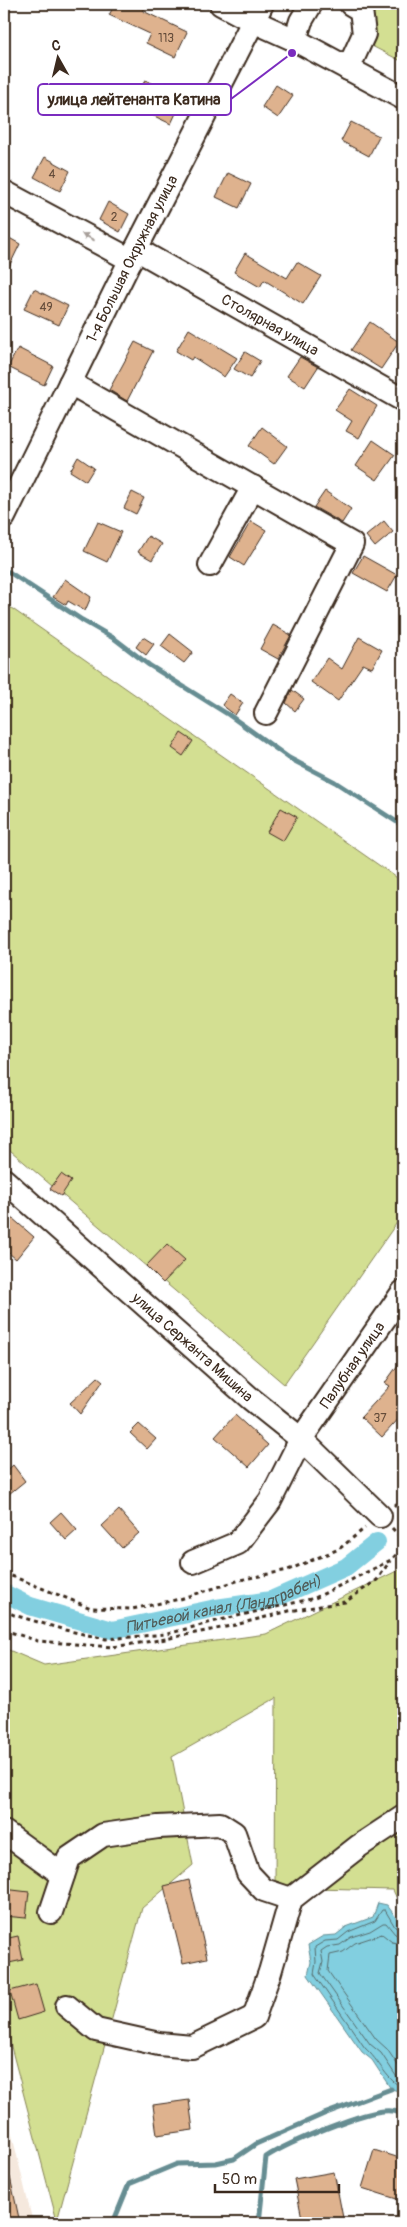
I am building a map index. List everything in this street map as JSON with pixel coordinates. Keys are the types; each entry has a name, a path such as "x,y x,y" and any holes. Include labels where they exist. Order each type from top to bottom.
{"street":[{"path":"221,4 257,13 295,40 403,98"},
{"path":"295,40 301,22 311,4"},
{"path":"348,69 364,34 361,10 351,4"},
{"name":"1-я Большая Окружная улица","path":"4,517 134,254 257,13"},
{"name":"Столярная улица","path":"4,192 134,254 403,400"},
{"path":"70,384 352,544 266,713"},
{"path":"210,565 253,487"},
{"name":"улица Сержанта Мишина","path":"4,1180 251,1399 301,1439 380,1516"},
{"name":"Палубная улица","path":"193,1562 238,1543 270,1501 301,1439 403,1292"},
{"path":"67,2006 96,2030 159,2044 192,2047 254,2017 270,1972 291,1899 359,1846 403,1817"},
{"path":"51,1912 69,1858 103,1835 158,1827 220,1824 234,1833 248,1873 264,1890 291,1899"},
{"path":"4,1832 63,1875"}],"path":[{"path":"4,1630 38,1641 112,1646 160,1640 231,1626 289,1610 345,1602 377,1580 391,1560 403,1548"},
{"path":"4,1610 14,1615 65,1630 106,1639 167,1634 315,1598 391,1560"}],"shaded area":[{"path":"4,2101 33,2223 4,2223"}],"green space":[{"path":"372,4 403,4 403,62 368,44 375,6"},
{"path":"4,603 403,882 403,1214 284,1384 4,1145"},
{"path":"403,1568 403,1912 393,1890 275,1887 276,1698 172,1757 193,1865 142,1908 57,2221 4,2020 4,1648 44,1665 266,1634"}],"water":[{"path":"378,1903 387,1905 403,1927 403,2092 391,2089 372,2060 362,2052 308,1975 311,1962 308,1945 323,1936 336,1935 346,1927 373,1917"}],"building":[{"path":"115,4 135,4 145,8 143,11 187,32 175,57 146,43 150,34 109,15"},
{"path":"145,80 183,98 171,124 133,106"},
{"path":"276,85 293,96 278,118 262,107"},
{"path":"351,122 379,136 369,156 341,141"},
{"path":"45,157 70,171 60,191 34,177"},
{"path":"228,173 251,184 239,208 216,197"},
{"path":"108,202 129,214 120,232 99,220"},
{"path":"4,235 20,244 4,277"},
{"path":"245,253 287,278 297,262 321,276 303,304 264,280 260,287 234,272"},
{"path":"34,289 68,306 59,325 24,309"},
{"path":"370,322 399,342 381,369 351,350"},
{"path":"189,329 237,358 224,377 193,357 191,360 176,351"},
{"path":"135,342 153,351 127,401 109,390"},
{"path":"18,348 53,366 44,385 8,367"},
{"path":"245,352 260,361 250,378 234,369"},
{"path":"300,357 318,367 305,387 287,376"},
{"path":"350,389 377,406 359,438 346,431 352,421 335,410"},
{"path":"262,427 287,446 274,464 249,446"},
{"path":"373,440 395,455 377,480 356,466"},
{"path":"78,457 94,468 86,481 70,471"},
{"path":"325,491 351,509 342,523 314,507"},
{"path":"132,492 144,498 136,514 124,508"},
{"path":"251,521 266,530 244,566 230,557"},
{"path":"384,521 393,532 375,547 366,536"},
{"path":"98,522 121,532 107,562 84,551"},
{"path":"148,536 162,544 152,560 138,552"},
{"path":"363,556 397,575 387,592 353,573"},
{"path":"65,579 91,597 85,611 68,601 66,605 53,597"},
{"path":"273,625 291,635 278,659 260,649"},
{"path":"170,634 193,652 184,663 161,646"},
{"path":"143,637 154,644 146,655 136,647"},
{"path":"359,637 382,650 372,668 363,664 338,701 311,682 327,658 342,669"},
{"path":"292,690 304,699 295,711 286,703"},
{"path":"230,694 243,703 235,715 222,705"},
{"path":"181,733 193,741 183,756 172,748"},
{"path":"281,808 297,817 283,841 267,832"},
{"path":"61,1174 71,1181 61,1196 50,1189"},
{"path":"4,1211 34,1237 16,1259 4,1249"},
{"path":"167,1244 185,1260 163,1283 146,1266"},
{"path":"403,1358 403,1414 382,1437 361,1417 390,1386 385,1383"},
{"path":"98,1377 103,1381 80,1414 70,1403"},
{"path":"235,1415 268,1445 249,1467 215,1437"},
{"path":"139,1424 156,1439 147,1449 130,1433"},
{"path":"13,1465 25,1481 4,1498 4,1473"},
{"path":"119,1510 139,1533 122,1548 102,1526"},
{"path":"61,1512 77,1530 66,1540 50,1522"},
{"path":"189,1880 207,1958 183,1963 164,1886"},
{"path":"4,1889 29,1892 26,1918 4,1916"},
{"path":"18,1936 23,1960 4,1964 4,1939"},
{"path":"36,1984 44,2012 18,2020 10,1991"},
{"path":"189,2100 193,2130 157,2135 153,2105"},
{"path":"374,2150 403,2159 403,2201 362,2188"},
{"path":"334,2172 344,2223 303,2223 294,2179"},
{"path":"4,2177 10,2177 20,2223 4,2223"}],"waterway":[{"path":"9,572 82,620 115,639 149,665 229,715 289,758 335,782 403,826"},
{"name":"Питьевой канал (Ландграбен)","path":"4,1593 30,1606 112,1630 216,1608 271,1600 346,1567 377,1542"},
{"path":"113,2223 129,2184 177,2164 216,2163 234,2159 256,2144 324,2114 391,2089"},
{"path":"259,2223 266,2157 291,2144 348,2120 381,2111 398,2112 403,2115"}],"place":[{"name":"улица лейтенанта Катина","path":"292,53"}]}
